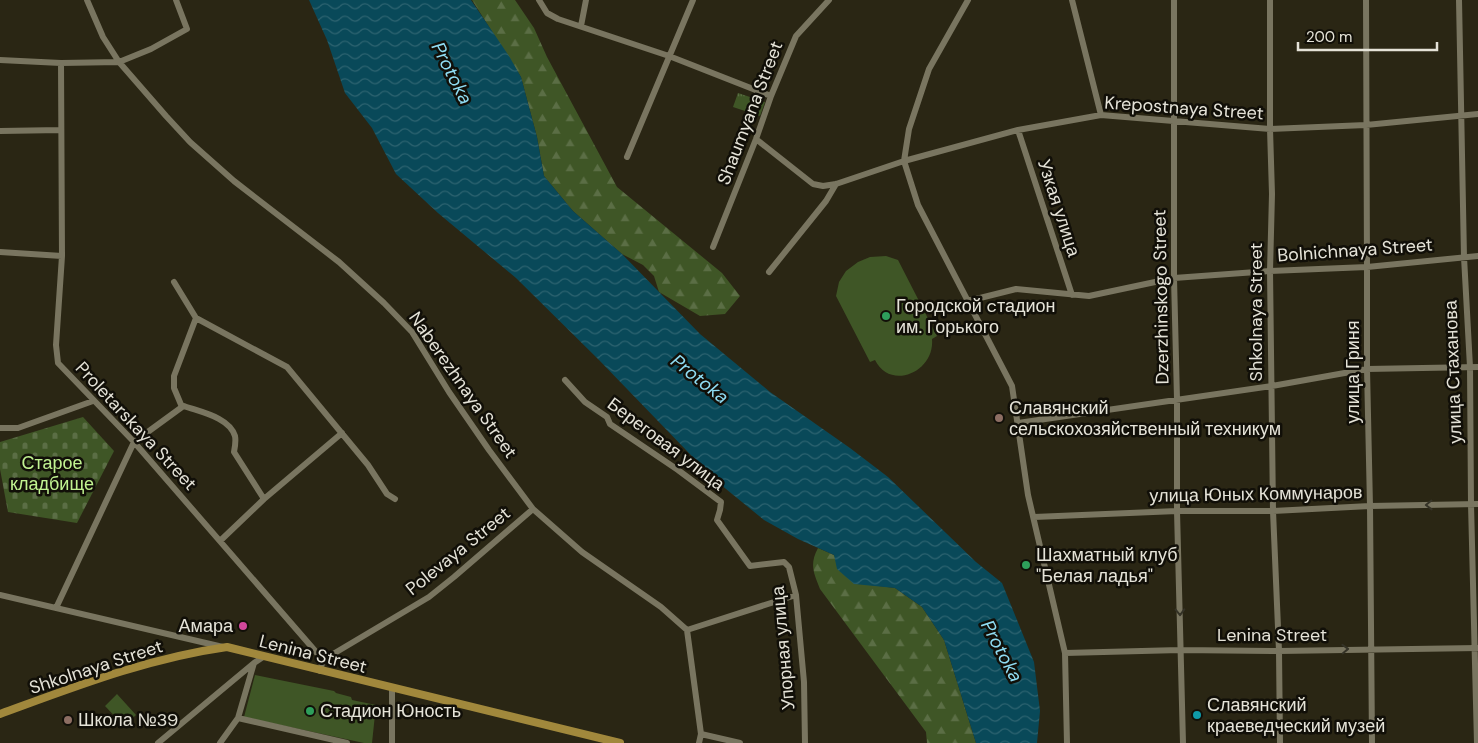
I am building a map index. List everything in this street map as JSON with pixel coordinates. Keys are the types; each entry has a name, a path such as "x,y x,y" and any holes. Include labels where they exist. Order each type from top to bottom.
{"main road":[{"name":"Shkolnaya Street","path":"0,714 140,665 204,647 227,648"},
{"name":"Lenina Street","path":"227,648 620,743"}],"street":[{"name":"Naberezhnaya Street","path":"87,0 103,38 118,62 190,142 291,226 339,262 384,303 412,332 449,392 533,509 582,552 661,607 687,630"},
{"path":"0,60 61,63 118,62 150,49 188,29 176,0"},
{"path":"539,0 547,13 558,19 669,56 771,96"},
{"path":"581,26 586,0"},
{"path":"627,158 693,0"},
{"name":"Shaumyana Street","path":"713,247 796,36 829,0"},
{"path":"968,0 929,68 909,129 904,161 918,206 1012,386 1028,495 1065,653 1067,743"},
{"path":"1072,0 1101,115"},
{"name":"Dzerzhinskogo Street","path":"1174,0 1174,278 1177,511 1183,743"},
{"name":"Shkolnaya Street","path":"1270,0 1272,194 1270,271 1273,511 1279,651 1280,743"},
{"name":"улица Гриня","path":"1366,0 1366,369 1370,506 1372,743"},
{"name":"улица Стаханова","path":"1459,0 1464,257 1470,367 1474,504 1477,743"},
{"name":"Proletarskaya Street","path":"61,63 62,256 56,345 58,363 134,442 323,660"},
{"name":"Krepostnaya Street","path":"756,139 812,184 823,186 836,184 904,161 1018,130 1101,115 1270,129 1366,125 1478,114"},
{"path":"0,130 61,130"},
{"name":"Узкая улица","path":"1018,130 1072,296"},
{"path":"769,272 826,200 836,184"},
{"path":"0,252 62,256"},
{"name":"Bolnichnaya Street","path":"968,301 1016,289 1072,296 1089,296 1174,278 1270,271 1367,267 1478,256"},
{"path":"174,282 196,318 287,367 368,465 387,494 395,499"},
{"path":"182,407 174,388 174,376 196,318"},
{"path":"1018,423 1272,386 1366,369 1478,367"},
{"name":"Береговая улица","path":"566,380 585,402 607,417 610,424 721,502 717,520 748,563"},
{"path":"0,428 18,428 93,401"},
{"path":"56,608 134,442 182,407 184,406 207,414 231,428 236,438 234,452 264,499"},
{"path":"220,541 264,499 342,433"},
{"name":"улица Юных Коммунаров","path":"1034,517 1177,511 1273,511 1370,506 1474,504"},
{"name":"Polevaya Street","path":"323,660 429,597 533,509"},
{"name":"Упорная улица","path":"748,563 750,566 784,562 789,567 796,595 804,682 805,743"},
{"path":"0,595 204,647"},
{"path":"699,743 700,734 687,630 796,595"},
{"name":"Lenina Street","path":"1065,653 1180,650 1279,651 1476,648"},
{"path":"158,743 263,657"},
{"path":"320,671 323,660"},
{"path":"220,743 238,718 254,663"},
{"path":"392,688 392,743"},
{"path":"238,718 347,743"},
{"path":"700,734 740,743"}],"green space":[{"path":"472,0 515,0 534,28 547,57 617,187 722,273 740,296 725,314 700,316 659,292 654,276 643,265 622,254 573,211 544,176 537,137 521,77"},
{"path":"738,93 765,102 760,116 733,107"},
{"name":"Городской cтадион им. Горького","path":"886,256 898,260 937,336 932,339 931,351 926,361 910,374 900,376 882,369 875,360 870,362 836,296 839,282 846,271 858,262 870,257"},
{"name":"Старое кладбище","path":"83,417 114,451 77,523 8,512 0,469 0,442"},
{"path":"818,548 834,555 854,583 895,588 922,607 944,640 976,743 927,743 926,732 820,589 813,564"},
{"name":"Стадион Юность","path":"255,675 334,691 351,697 352,700 376,705 372,743 364,743 244,717"},
{"path":"117,694 136,715 124,726 105,706"}],"water":[{"name":"Protoka","path":"309,0 471,0 521,77 537,137 544,176 573,211 622,254 700,334 770,392 888,477 976,562 1002,583 1034,662 1040,711 1037,743 976,743 944,640 922,607 895,588 854,584 837,569 834,555 798,539 764,520 715,480 599,360 516,278 438,213 396,174 372,128 345,93 327,40"}],"place":[{"name":"Городской cтадион им. Горького","path":"886,316"},
{"name":"Славянский сельскохозяйственный техникум","path":"999,418"},
{"name":"Шахматный клуб \"Белая ладья\"","path":"1026,565"},
{"name":"Амара","path":"243,626"},
{"name":"Стадион Юность","path":"310,711"},
{"name":"Славянский краеведческий музей","path":"1197,715"},
{"name":"Школа №39","path":"68,720"}]}
